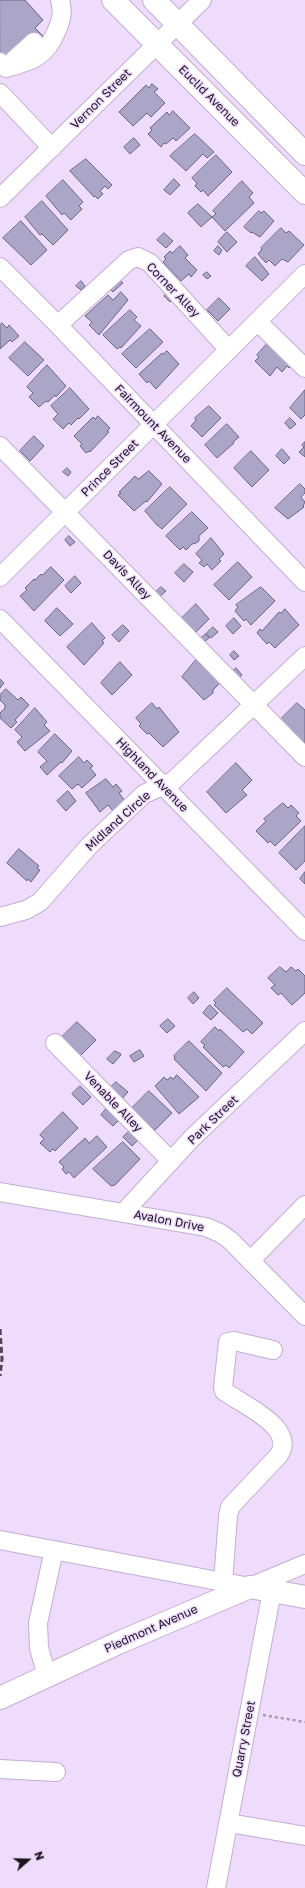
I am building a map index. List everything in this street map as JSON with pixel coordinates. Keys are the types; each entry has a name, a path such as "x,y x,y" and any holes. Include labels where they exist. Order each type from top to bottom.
{"main road":[{"name":"Euclid Avenue","path":"113,0 305,193"},
{"path":"154,0 305,154"},
{"path":"250,1587 305,1597"},
{"name":"Piedmont Avenue","path":"0,1698 118,1643 250,1587"}],"street":[{"path":"3,65 25,63 44,52 51,45 61,20 62,7 60,0"},
{"name":"Vernon Street","path":"0,198 202,0"},
{"path":"3,65 61,20"},
{"path":"0,93 52,148"},
{"name":"Corner Alley","path":"58,325 129,260 138,257 150,263 229,350"},
{"name":"Fairmount Avenue","path":"0,267 58,325 305,582"},
{"name":"Prince Street","path":"0,577 305,274"},
{"path":"258,322 305,368"},
{"name":"Davis Alley","path":"0,446 305,757"},
{"name":"Highland Avenue","path":"0,619 305,931"},
{"name":"Midland Circle","path":"0,917 26,910 40,902 89,846 144,794 173,781 305,656"},
{"name":"Park Street","path":"124,1212 192,1138 305,1030"},
{"name":"Venable Alley","path":"55,1043 171,1161"},
{"name":"Avalon Drive","path":"4,1193 206,1227 220,1233 230,1240 305,1316"},
{"path":"250,1261 305,1205"},
{"path":"223,1582 230,1507 283,1449 283,1442 272,1423 263,1415 224,1391 223,1386 228,1342 234,1341 273,1350"},
{"path":"0,1540 250,1587"},
{"path":"47,1676 39,1648 38,1623 54,1550"},
{"name":"Piedmont Avenue","path":"250,1587 305,1564"},
{"name":"Quarry Street","path":"216,1888 272,1591"},
{"path":"0,1769 56,1772"},
{"path":"229,1823 305,1836"}],"path":[{"path":"249,1713 305,1722"}],"building":[{"path":"0,0 25,0 43,20 35,28 45,38 38,45 28,35 4,59 0,55"},
{"path":"152,84 158,89 154,92 165,103 151,117 147,113 133,126 119,112 146,85 149,88"},
{"path":"173,111 190,128 176,141 173,138 166,144 164,143 161,147 148,134 152,130 150,128 167,112 169,115"},
{"path":"195,134 214,152 207,158 203,154 186,171 170,156"},
{"path":"134,138 140,145 130,154 124,147"},
{"path":"216,155 232,172 208,196 203,190 201,192 195,186 197,183 192,178"},
{"path":"86,159 112,185 108,189 105,186 100,191 103,194 98,199 95,196 94,197 70,171"},
{"path":"174,179 180,185 170,195 164,190"},
{"path":"63,180 83,202 79,206 82,209 71,220 64,213 62,215 46,196"},
{"path":"242,181 253,193 249,197 254,203 225,231 212,217 216,214 213,211"},
{"path":"42,201 68,230 53,245 42,234 40,235 25,217"},
{"path":"198,204 212,217 201,227 188,213"},
{"path":"259,211 261,213 264,211 274,221 260,237 252,232 251,233 244,227"},
{"path":"21,221 47,250 31,265 3,238"},
{"path":"281,228 286,233 289,231 304,245 288,262 282,259 275,266 269,260 266,263 258,254 262,249 261,248"},
{"path":"227,232 237,242 227,252 218,242"},
{"path":"164,233 173,241 166,248 157,240"},
{"path":"180,246 188,255 185,258 197,270 191,277 189,274 181,281 163,262 166,259 164,257 170,251 172,253"},
{"path":"218,246 222,250 219,255 214,251"},
{"path":"255,257 269,274 262,281 246,266"},
{"path":"207,272 211,276 207,279 203,275"},
{"path":"117,277 123,283 113,292 107,286"},
{"path":"81,281 85,286 81,290 76,286"},
{"path":"121,292 128,300 99,335 89,325 92,322 85,316 108,295 113,300"},
{"path":"169,292 174,298 170,302 164,296"},
{"path":"219,298 230,309 218,321 207,310"},
{"path":"130,310 137,317 134,320 141,326 121,348 120,347 117,349 103,335"},
{"path":"2,323 7,328 9,325 19,336 12,342 10,340 0,349 0,325"},
{"path":"150,329 163,342 136,368 122,354"},
{"path":"25,342 44,360 28,376 9,358"},
{"path":"267,344 271,348 273,346 292,364 289,368 287,366 282,372 277,367 270,376 255,361 259,357 257,355"},
{"path":"167,351 179,364 156,389 149,381 147,383 139,374 162,353 163,354"},
{"path":"47,365 66,386 56,397 55,395 48,402 46,401 39,407 29,397 33,393 27,387"},
{"path":"70,388 89,409 79,419 78,418 71,425 69,423 63,429 53,419 58,414 51,406"},
{"path":"305,390 305,415 301,419 290,408"},
{"path":"209,406 221,418 202,437 191,426 196,420 195,418"},
{"path":"98,416 110,428 107,431 109,432 90,452 89,451 86,453 80,446 82,444 74,436 93,417 95,419"},
{"path":"290,418 296,424 290,429 285,423"},
{"path":"227,424 239,437 217,458 205,445"},
{"path":"34,436 44,446 30,461 20,451"},
{"path":"305,442 305,457 299,452 304,447 302,445"},
{"path":"282,449 290,458 284,464 276,456"},
{"path":"251,451 269,470 252,487 234,468"},
{"path":"67,468 71,472 68,476 63,472"},
{"path":"149,471 162,484 147,502 146,501 134,511 118,495 121,493 119,492 135,476 138,479"},
{"path":"300,484 305,489 305,493 301,497 305,502 304,507 288,519 275,508"},
{"path":"170,487 187,504 162,529 145,511"},
{"path":"192,512 208,528 199,536 199,541 192,544 186,550 183,547 180,550 166,536"},
{"path":"69,536 75,542 70,546 65,540"},
{"path":"211,538 224,554 219,559 221,561 212,570 207,564 204,567 199,563 202,560 196,554"},
{"path":"238,562 252,577 229,600 214,585"},
{"path":"184,564 193,572 184,582 175,573"},
{"path":"51,567 64,580 34,611 20,596 27,590 25,588 34,579 35,580"},
{"path":"75,576 81,583 71,593 65,586"},
{"path":"161,587 166,591 158,598 154,594"},
{"path":"261,587 275,601 251,625 246,619 244,621 235,611 238,607 236,605"},
{"path":"196,604 209,619 196,632 182,618"},
{"path":"57,608 73,624 60,636 45,621"},
{"path":"285,609 299,625 275,648 269,642 267,644 257,633 260,629 262,631 279,612 281,613"},
{"path":"234,618 241,626 233,634 226,626"},
{"path":"92,623 105,638 102,641 104,643 84,665 67,647"},
{"path":"123,625 129,631 119,642 112,635"},
{"path":"213,627 218,632 211,638 206,634"},
{"path":"206,634 209,638 204,642 201,638"},
{"path":"234,651 239,656 234,660 230,655"},
{"path":"196,660 220,683 213,690 213,693 204,700 182,677"},
{"path":"120,662 132,675 112,695 101,683"},
{"path":"236,668 242,675 238,678 232,672"},
{"path":"0,679 4,683 0,688"},
{"path":"6,689 18,700 21,697 29,705 15,720 17,722 11,728 0,718 0,713 5,708 5,705 0,700 0,695"},
{"path":"152,703 157,709 159,707 179,732 163,747 149,733 147,734 139,726 141,724 136,718"},
{"path":"297,703 305,710 305,742 303,744 281,719"},
{"path":"35,708 47,722 44,725 50,731 25,751 17,742 22,737 15,730"},
{"path":"55,734 72,751 62,763 61,762 47,775 40,767 47,761 38,752"},
{"path":"79,757 84,763 87,760 93,766 90,768 96,775 82,788 78,784 72,789 59,776"},
{"path":"236,763 252,780 242,790 247,795 226,813 207,792"},
{"path":"106,779 113,787 116,784 122,791 119,793 125,801 113,811 108,805 100,812 86,793"},
{"path":"68,791 76,801 66,811 57,801"},
{"path":"283,803 288,808 291,805 299,813 296,816 301,821 275,846 270,841 268,843 256,831 266,821 264,819"},
{"path":"305,826 305,861 296,870 279,853"},
{"path":"19,849 39,866 37,868 40,870 31,882 28,879 27,881 7,863"},
{"path":"305,872 305,884 300,879"},
{"path":"280,967 286,972 291,967 296,971 298,969 305,976 305,993 292,1005 281,993 278,995 271,988 275,985 268,978"},
{"path":"227,988 263,1023 252,1034 247,1029 243,1032 214,1005 216,1003 214,1001"},
{"path":"194,992 199,998 193,1004 188,998"},
{"path":"210,1005 218,1013 211,1020 203,1013"},
{"path":"168,1019 175,1026 167,1033 160,1026"},
{"path":"77,1022 96,1040 80,1056 61,1038"},
{"path":"215,1027 219,1031 220,1029 244,1052 229,1068 226,1065 223,1067 203,1047 205,1045 201,1042"},
{"path":"189,1041 222,1073 206,1091 174,1059 174,1056"},
{"path":"140,1050 144,1056 134,1062 130,1056"},
{"path":"115,1051 121,1054 113,1064 107,1059"},
{"path":"177,1075 199,1097 179,1114 155,1086 164,1077 167,1080 171,1077 173,1079"},
{"path":"116,1082 128,1092 121,1100 109,1089"},
{"path":"80,1086 91,1097 83,1105 72,1094"},
{"path":"149,1091 172,1113 155,1130 149,1125 147,1126 139,1118 140,1116 138,1114 135,1117 129,1111"},
{"path":"108,1107 120,1119 113,1126 101,1115"},
{"path":"63,1112 78,1128 55,1151 53,1149 50,1152 40,1143 44,1139 40,1135"},
{"path":"130,1131 138,1140 132,1146 123,1137"},
{"path":"97,1136 107,1147 74,1178 69,1172 66,1174 62,1169 64,1167 59,1162 85,1138 89,1143"},
{"path":"123,1142 140,1159 115,1185 111,1186 93,1169"}],"railway":[{"path":"0,1329 2,1359 0,1376"}]}
